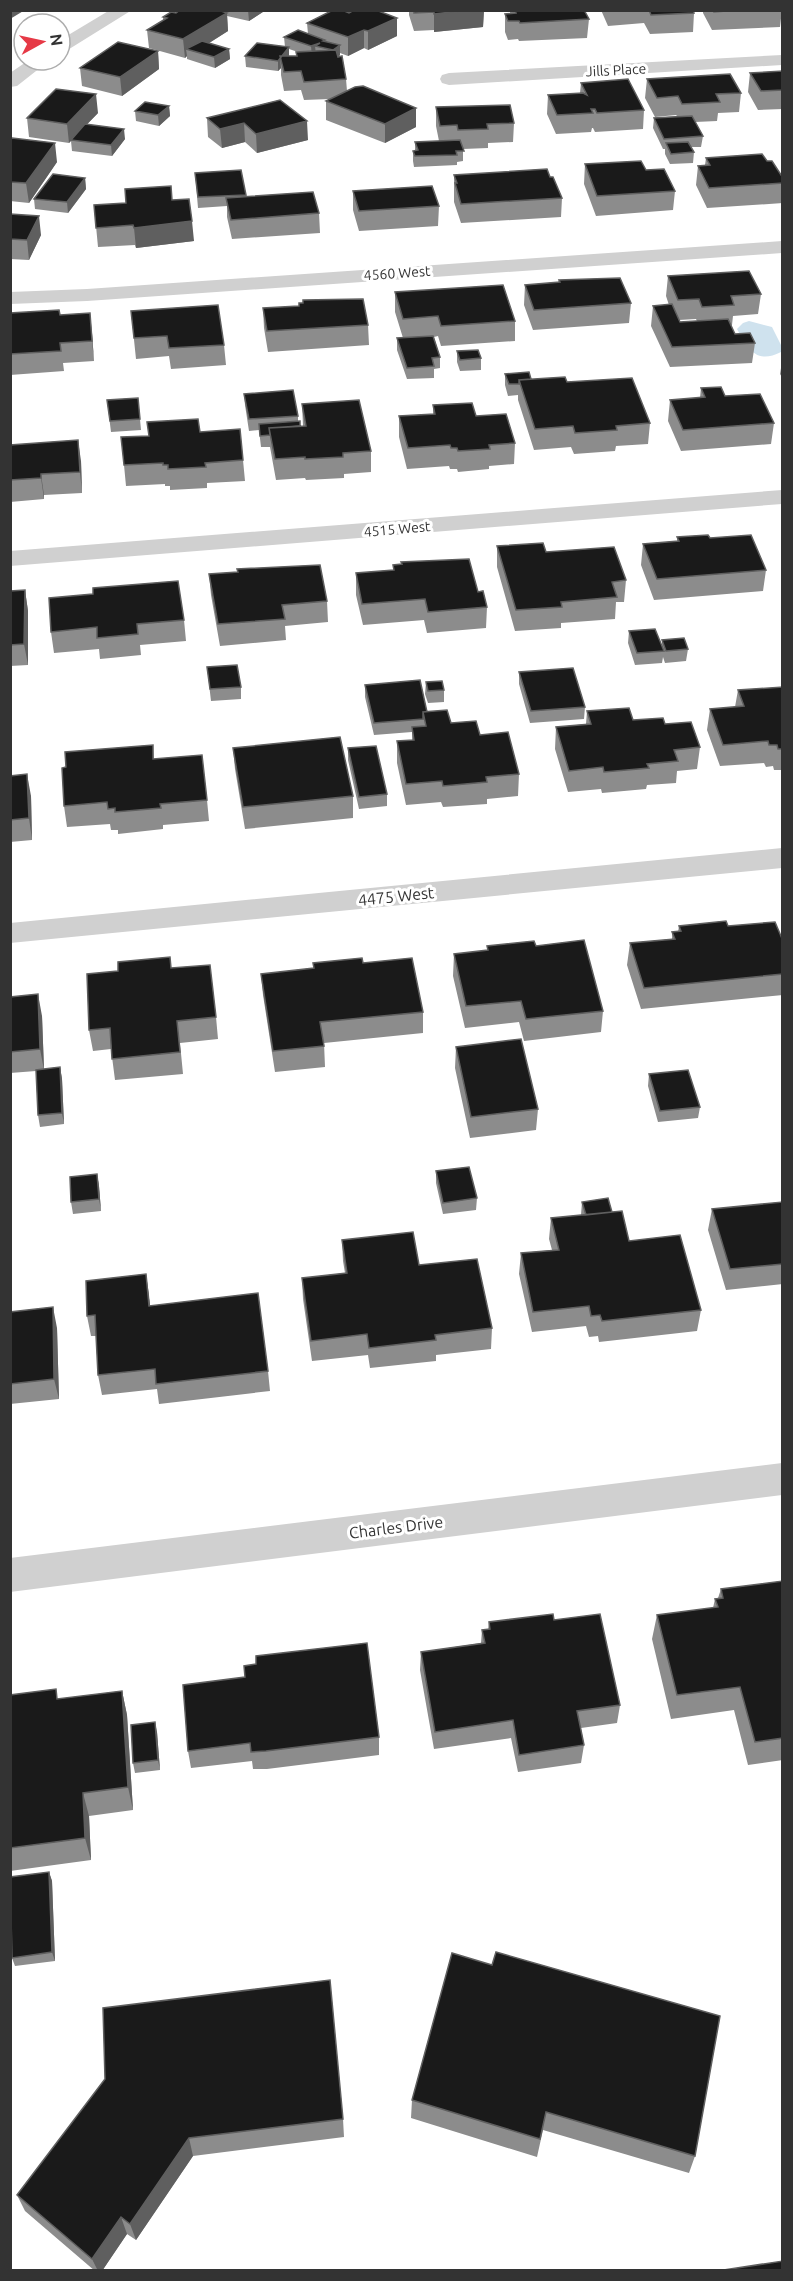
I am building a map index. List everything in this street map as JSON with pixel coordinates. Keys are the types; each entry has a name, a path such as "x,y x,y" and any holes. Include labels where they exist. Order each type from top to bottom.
{"street":[{"path":"72,40 124,10"},
{"name":"Jills Place","path":"449,79 783,60"},
{"path":"10,82 24,72"},
{"name":"4560 West","path":"10,298 98,294 783,247"},
{"name":"4515 West","path":"10,559 783,497"},
{"name":"4475 West","path":"10,933 783,858"},
{"name":"Charles Drive","path":"10,1575 783,1479"}],"water":[{"path":"749,321 772,327 782,347 781,352 765,357 753,352 737,329"}],"building":[{"path":"180,10 218,10 227,13 183,39 147,30 167,18 163,17 171,12 176,13"},
{"path":"333,10 349,13 354,10 376,10 397,18 348,37 307,23"},
{"path":"414,10 469,10 434,14 434,12 414,13"},
{"path":"515,10 584,10 589,19 520,23 519,21 508,21 505,14 516,13"},
{"path":"649,10 693,10 694,13 651,15"},
{"path":"714,10 740,10 714,12"},
{"path":"298,30 325,40 323,41 340,45 333,50 315,46 320,43 311,46 284,37"},
{"path":"202,41 229,49 214,57 186,49"},
{"path":"118,42 158,51 120,77 80,68"},
{"path":"257,43 289,47 278,61 245,56"},
{"path":"336,50 338,57 342,56 346,79 304,82 301,71 284,72 280,56 297,56 296,52"},
{"path":"783,71 783,90 761,91 750,73"},
{"path":"730,74 741,93 716,94 720,102 682,104 678,96 657,98 647,79"},
{"path":"628,79 644,110 597,113 595,109 591,109 593,113 557,115 548,95 583,93 587,95 581,83"},
{"path":"363,86 416,108 385,124 326,101 355,87"},
{"path":"56,89 96,94 67,124 27,118"},
{"path":"280,100 307,121 256,134 244,123 220,129 207,118"},
{"path":"145,102 169,106 158,115 135,111"},
{"path":"510,105 514,123 487,124 488,129 458,130 457,125 440,126 436,107"},
{"path":"692,116 703,136 664,139 654,118"},
{"path":"85,124 124,129 111,145 71,140"},
{"path":"12,138 55,143 26,183 10,182 10,140"},
{"path":"460,140 464,151 456,151 457,155 415,156 413,151 418,150 415,142"},
{"path":"688,142 694,152 671,154 666,143"},
{"path":"762,154 767,161 772,161 783,178 783,183 709,188 698,166 710,165 706,158"},
{"path":"641,161 646,170 664,169 675,191 597,196 585,164"},
{"path":"547,169 562,198 461,204 454,175"},
{"path":"241,170 246,195 198,197 195,173"},
{"path":"53,174 85,178 67,202 34,199"},
{"path":"171,186 172,200 189,199 192,221 134,228 133,225 96,228 94,205 126,203 125,189"},
{"path":"432,186 439,206 359,211 353,191"},
{"path":"313,192 319,213 231,220 226,198"},
{"path":"10,214 39,216 27,240 10,239"},
{"path":"749,271 761,294 731,296 734,305 702,307 699,299 678,300 668,276"},
{"path":"620,278 631,303 534,310 525,285 560,282 559,280"},
{"path":"503,285 515,321 441,326 438,316 403,319 395,292"},
{"path":"363,299 368,325 267,331 263,308 299,306 303,300"},
{"path":"672,304 680,322 728,319 735,334 750,333 755,343 672,347 653,306"},
{"path":"218,305 224,345 169,348 167,336 134,338 131,311"},
{"path":"59,310 60,315 90,313 92,341 60,343 61,351 10,354 10,313"},
{"path":"433,336 440,357 432,358 434,366 407,368 397,338"},
{"path":"478,350 481,358 460,360 457,351"},
{"path":"529,372 531,379 519,380 519,384 509,384 505,374"},
{"path":"565,377 567,382 632,378 650,423 616,426 617,430 575,433 573,426 535,429 519,380"},
{"path":"721,387 725,396 760,394 774,423 683,430 670,400 705,397 701,388"},
{"path":"293,390 298,416 249,419 244,394"},
{"path":"138,398 140,419 110,421 107,400"},
{"path":"359,400 371,451 343,453 343,457 275,459 269,428 306,426 302,404"},
{"path":"472,403 476,416 506,414 515,443 489,445 490,449 458,451 450,445 408,448 399,416 435,414 433,405"},
{"path":"198,419 200,432 240,429 243,460 205,463 206,467 168,469 168,465 163,465 163,463 124,465 121,437 149,436 147,422"},
{"path":"300,421 300,426 269,428 270,435 260,436 259,424"},
{"path":"78,440 80,472 41,474 41,478 10,480 10,445"},
{"path":"708,535 710,538 751,535 766,570 657,579 643,544 679,541 677,537"},
{"path":"543,543 546,552 614,547 626,580 612,582 617,597 561,602 562,607 516,610 497,546"},
{"path":"469,559 478,592 483,591 487,607 428,612 425,599 362,604 356,573 394,570 393,565 402,564 401,562"},
{"path":"320,565 327,601 282,605 285,619 218,624 209,574 238,572 237,569"},
{"path":"178,581 184,620 137,624 138,634 97,638 97,627 51,632 49,598 93,594 93,588"},
{"path":"25,590 24,644 10,645 10,591"},
{"path":"655,629 664,651 637,653 629,631"},
{"path":"684,638 688,649 666,651 662,640"},
{"path":"237,665 241,687 210,689 207,667"},
{"path":"573,668 585,707 531,711 519,672"},
{"path":"420,680 427,712 423,712 423,719 374,723 365,685"},
{"path":"442,681 444,690 428,691 426,682"},
{"path":"783,687 783,749 778,749 777,745 769,745 768,741 723,745 710,709 744,706 738,690"},
{"path":"629,708 633,720 663,718 665,724 691,722 700,747 674,750 678,761 647,764 649,768 604,772 603,767 569,771 556,727 591,724 587,711"},
{"path":"447,710 451,723 476,721 480,735 508,732 519,774 486,777 487,782 443,786 442,781 406,784 397,741 414,740 412,727 426,726 423,712"},
{"path":"340,737 353,796 243,807 233,748"},
{"path":"153,745 153,759 202,755 207,800 160,804 161,808 115,812 115,808 108,809 107,802 64,806 62,768 66,767 65,752"},
{"path":"376,746 387,794 359,797 348,748"},
{"path":"27,774 29,818 10,820 10,776"},
{"path":"726,921 728,926 775,922 783,941 783,974 644,988 630,943 675,939 672,932 681,931 679,926"},
{"path":"584,940 603,1011 526,1019 521,1001 466,1006 454,954 488,950 487,946 534,941 536,946"},
{"path":"170,957 171,968 210,965 216,1017 177,1021 180,1052 112,1059 110,1028 89,1030 87,974 118,971 118,962"},
{"path":"362,958 363,963 412,958 423,1012 320,1022 324,1046 273,1051 261,974 314,968 313,963"},
{"path":"38,994 40,1049 10,1052 10,997"},
{"path":"521,1039 538,1109 471,1117 456,1047"},
{"path":"60,1067 62,1113 38,1115 36,1070"},
{"path":"688,1070 700,1107 660,1111 649,1074"},
{"path":"469,1167 477,1198 443,1203 436,1171"},
{"path":"97,1174 99,1199 71,1202 70,1177"},
{"path":"608,1198 612,1212 586,1215 582,1202"},
{"path":"783,1202 783,1264 730,1269 712,1209"},
{"path":"622,1211 629,1241 680,1235 701,1310 602,1321 600,1315 591,1316 589,1306 533,1312 521,1253 559,1250 551,1218"},
{"path":"413,1232 419,1265 477,1259 492,1328 435,1335 436,1340 369,1348 367,1334 311,1341 302,1278 347,1273 342,1240"},
{"path":"146,1274 149,1306 258,1293 268,1371 156,1384 155,1369 98,1375 95,1315 87,1316 86,1281"},
{"path":"53,1307 54,1379 10,1384 10,1312"},
{"path":"783,1581 783,1738 755,1742 740,1687 677,1695 657,1615 718,1607 715,1599 723,1598 721,1589"},
{"path":"553,1614 554,1620 600,1614 620,1705 577,1711 584,1745 519,1755 513,1720 435,1732 421,1652 485,1643 482,1630 490,1629 489,1622"},
{"path":"367,1643 379,1737 266,1751 251,1752 250,1743 188,1751 183,1685 245,1677 244,1666 256,1664 256,1656"},
{"path":"56,1689 57,1699 122,1691 128,1787 83,1793 85,1838 10,1848 10,1695"},
{"path":"155,1722 158,1760 133,1763 131,1725"},
{"path":"49,1872 52,1952 12,1958 10,1877"},
{"path":"496,1952 720,2016 695,2156 546,2112 540,2139 412,2100 452,1953 492,1965"},
{"path":"330,1980 343,2119 189,2138 130,2224 121,2217 92,2259 17,2195 105,2079 103,2008"},
{"path":"783,2261 783,2271 717,2271"}]}
